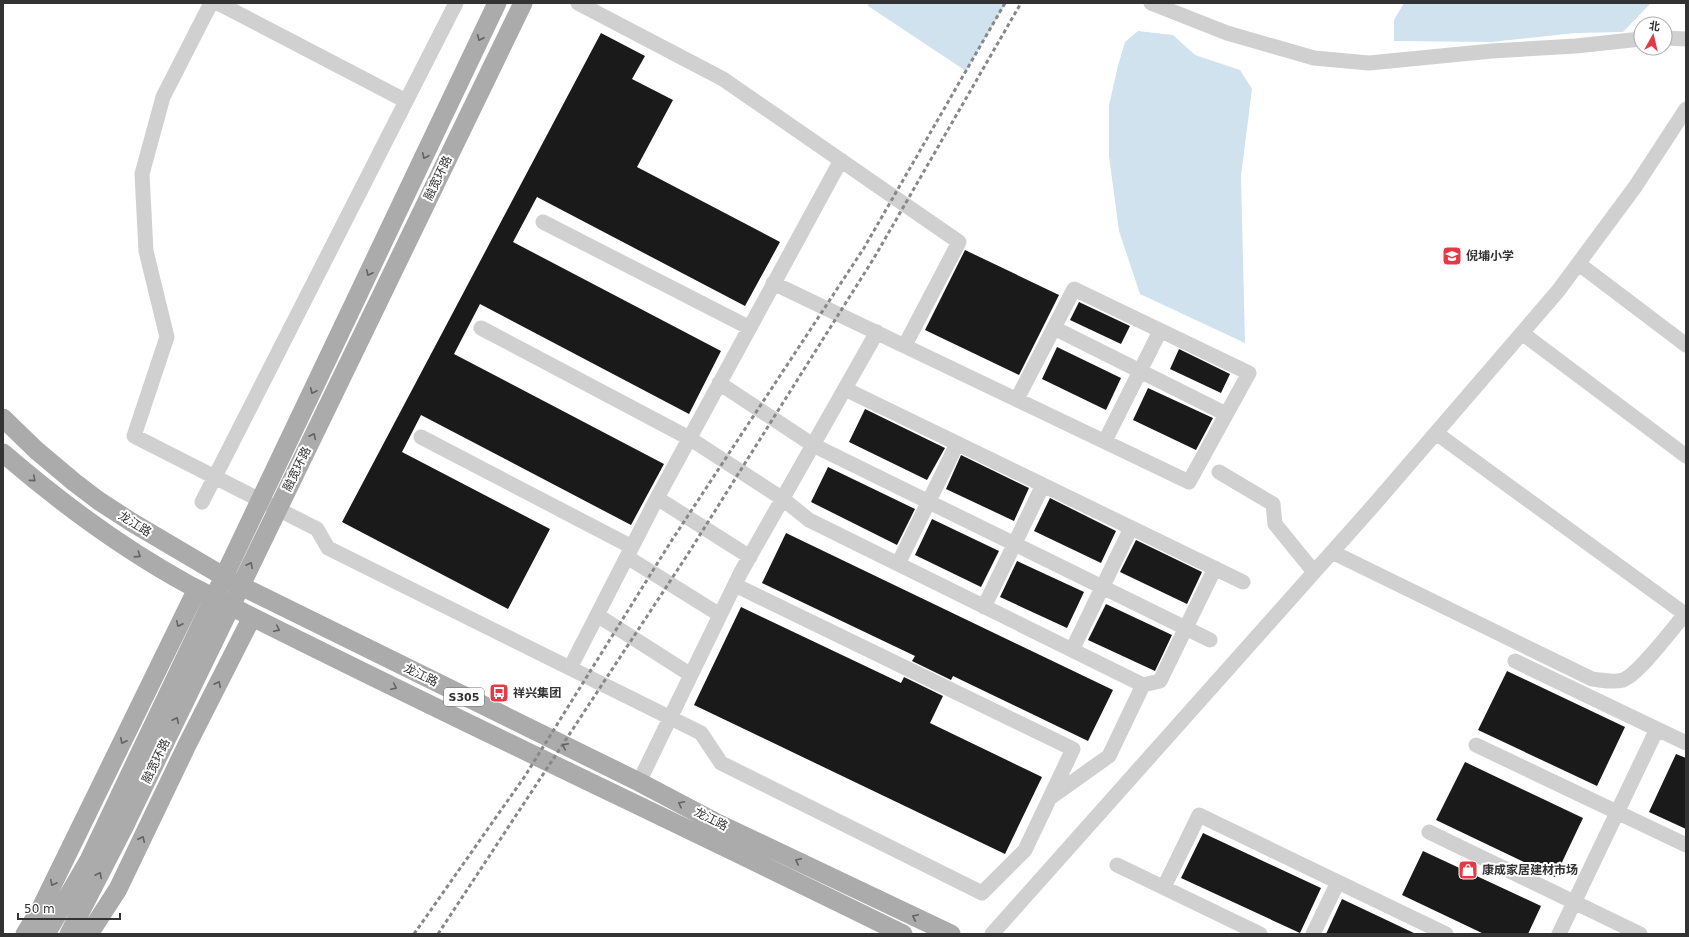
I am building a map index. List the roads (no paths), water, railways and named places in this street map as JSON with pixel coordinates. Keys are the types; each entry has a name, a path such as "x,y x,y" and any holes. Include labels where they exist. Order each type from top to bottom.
{"main road":[{"name":"融宽环路","path":"46,934 90,860 497,3"},
{"name":"融宽环路","path":"69,934 123,829 522,3"},
{"name":"龙江路","path":"3,418 74,482 133,523 200,563 274,603 639,782 715,822 951,934"},
{"name":"龙江路","path":"3,453 48,492 99,530 157,568 196,589 424,702 715,841 902,934"},
{"path":"25,934 41,908 196,589"},
{"path":"89,934 118,889 187,745 252,617"}],"street":[{"path":"212,3 163,97 142,174 146,251 166,337 134,436 317,529 328,548 701,733 721,763 982,893 1024,850 1073,749 735,585"},
{"path":"218,3 406,101"},
{"path":"202,502 456,3"},
{"path":"578,3 723,79 959,242 905,345"},
{"path":"1151,3 1228,33 1314,58 1369,63 1492,51 1576,46 1633,40"},
{"path":"1673,38 1686,39"},
{"path":"992,934 1332,552 1522,333 1579,264 1636,187 1686,109"},
{"path":"570,668 656,498 748,327 841,160"},
{"path":"543,222 748,327"},
{"path":"1579,264 1686,345"},
{"path":"773,283 1189,482 1249,373 1074,289 1017,399"},
{"path":"481,328 689,438 783,498 809,520 1143,685 1160,681 1215,568"},
{"path":"1054,328 1226,414"},
{"path":"1105,441 1160,331"},
{"path":"639,782 735,585 877,332"},
{"path":"1522,333 1686,456"},
{"path":"719,383 813,445 1210,640"},
{"path":"845,389 1243,582"},
{"path":"1332,552 1592,679 1610,682 1622,680 1634,673 1686,613 1436,433"},
{"path":"421,437 629,552 720,615"},
{"path":"898,564 957,444"},
{"path":"1220,472 1272,504 1275,524 1314,572"},
{"path":"984,607 1043,485"},
{"path":"656,498 750,557"},
{"path":"1072,650 1131,528"},
{"path":"597,615 691,675"},
{"path":"1515,661 1686,743"},
{"path":"1049,798 1109,756 1143,685"},
{"path":"1559,934 1657,729"},
{"path":"1476,745 1686,845"},
{"path":"1164,887 1199,815 1446,934"},
{"path":"1429,832 1640,934"},
{"path":"1117,864 1260,934"},
{"path":"1313,934 1338,882"}],"water":[{"path":"868,3 1006,3 966,71 868,6"},
{"path":"1404,3 1651,3 1638,16 1633,16 1633,22 1623,32 1575,33 1491,42 1394,41 1394,20"},
{"path":"1138,31 1173,35 1195,55 1240,70 1252,89 1241,176 1245,343 1140,294 1119,231 1109,156 1109,105 1118,66 1125,42"}],"railway":[{"path":"414,934 525,776 670,543 864,248 1005,3"},
{"path":"438,934 686,557 874,258 1021,3"}],"place":[{"name":"倪埔小学","path":"1452,256"},
{"name":"祥兴集团","path":"499,693"},
{"name":"康成家居建材市场","path":"1468,870"}]}
